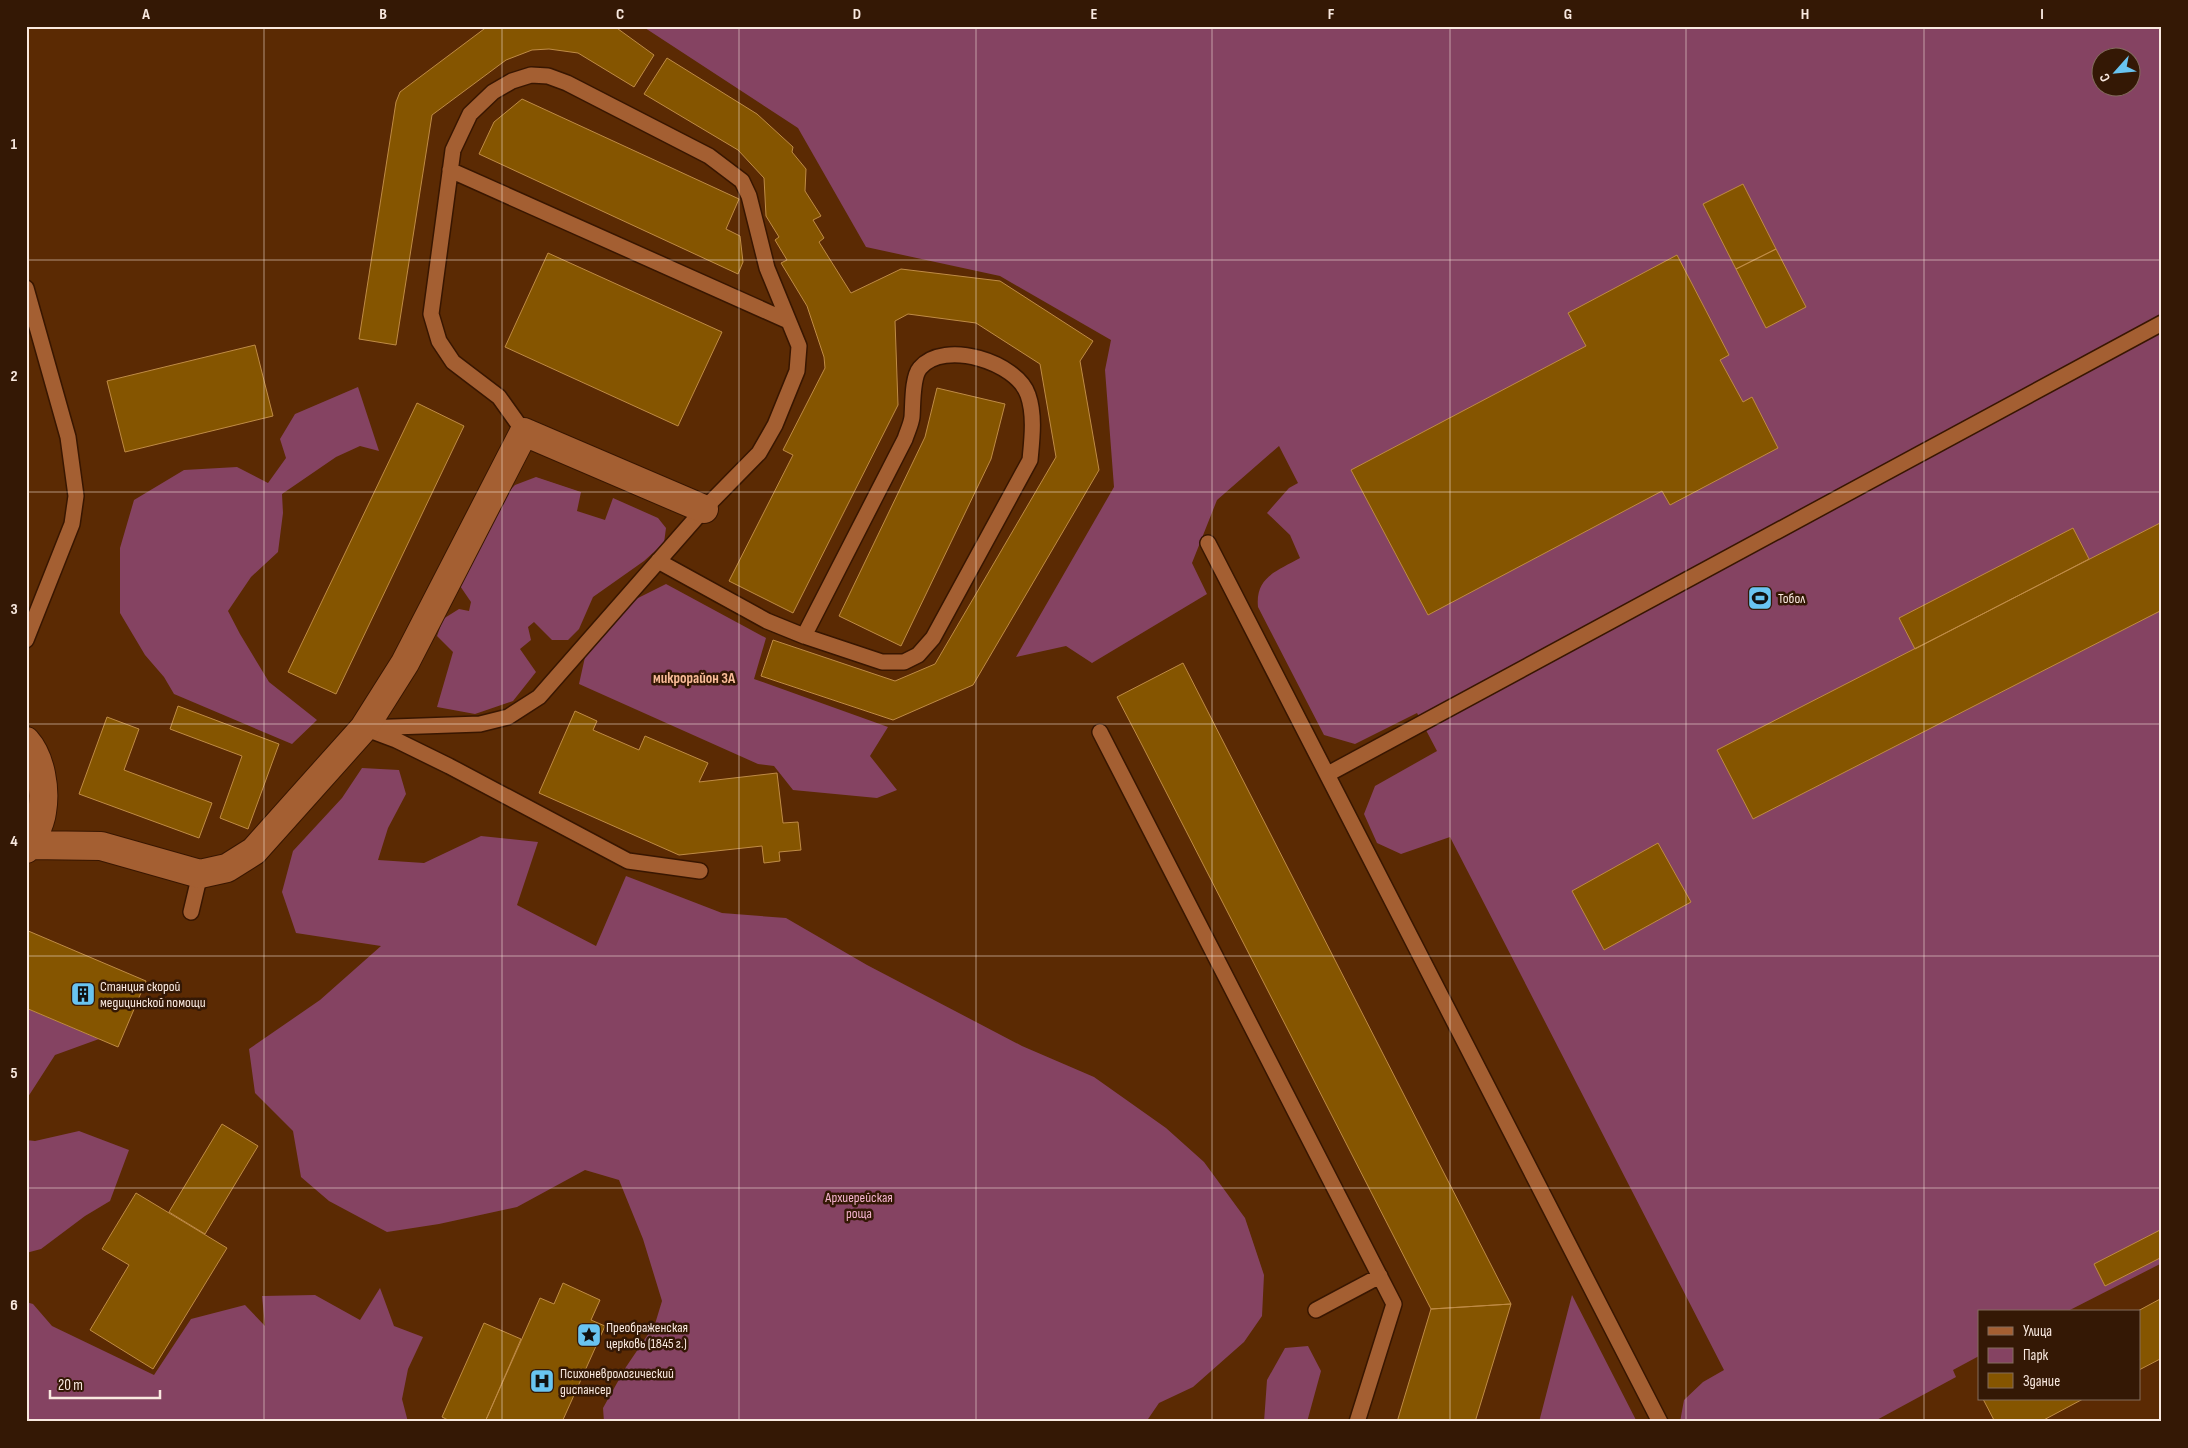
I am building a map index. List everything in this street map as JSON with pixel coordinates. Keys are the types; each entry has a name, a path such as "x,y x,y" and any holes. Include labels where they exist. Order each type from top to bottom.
{"street":[{"path":"26,741 32,748 43,781 42,813 28,847 101,846 200,874 227,868 254,851 364,728 405,663 524,432 704,509"}],"lane":[{"path":"364,728 480,724 508,717 539,697 704,509 759,453 775,424 796,371 799,346 767,268 749,196 742,182 709,156 567,83 548,76 532,75 512,81 493,92 470,114 454,150 431,314 439,341 452,362 499,397 524,432"},
{"path":"450,170 788,321"},
{"path":"26,288 68,437 76,496 72,524 26,640"},
{"path":"1328,774 2162,323"},
{"path":"658,561 767,621 804,636 882,662 904,662 918,655 933,638 1030,460 1033,431 1028,394 1013,374 982,359 952,353 931,359 919,369 914,389 912,420 905,439 804,636"},
{"path":"1208,543 1660,1422"},
{"path":"364,728 396,740 449,766 628,862 700,871"},
{"path":"1100,732 1394,1304 1357,1422"},
{"path":"191,912 200,874"},
{"path":"1316,1310 1380,1276"}],"green space":[{"name":"Тобол","path":"642,26 2162,26 2162,1263 2070,1310 1978,1310 1978,1357 1953,1370 1956,1377 1873,1422 1680,1422 1684,1400 1703,1382 1724,1370 1450,837 1401,854 1377,843 1364,814 1375,786 1437,751 1417,713 1355,744 1324,735 1258,607 1260,589 1269,576 1300,558 1290,535 1267,513 1289,488 1298,483 1279,446 1217,500 1192,563 1207,594 1092,663 1066,646 1016,657 1114,487 1105,370 1111,340 1000,276 866,247 798,128"},
{"path":"358,387 379,451 360,446 336,457 282,494 283,513 278,552 251,577 228,611 269,682 317,720 292,744 174,694 164,677 145,655 120,613 120,548 134,500 184,470 237,467 268,483 286,458 280,439 295,414"},
{"path":"536,477 581,492 577,511 605,520 613,498 658,518 666,528 664,543 644,561 593,597 579,629 568,640 552,640 534,622 528,627 531,640 520,649 536,672 513,701 475,714 437,707 453,652 437,636 443,619 459,609 469,611 471,602 458,583 501,499 515,485"},
{"path":"666,584 766,638 754,679 888,727 870,756 897,790 877,798 793,790 774,766 758,764 579,684 585,657 636,599"},
{"name":"Архиерейская роща","path":"362,768 399,770 406,794 388,828 378,860 424,863 481,836 538,842 517,905 596,946 626,876 722,913 786,918 867,965 1022,1046 1094,1077 1166,1128 1204,1162 1245,1218 1264,1275 1262,1316 1244,1342 1193,1387 1159,1403 1146,1422 604,1422 603,1408 626,1367 655,1324 662,1301 643,1239 619,1180 585,1170 517,1207 439,1224 387,1232 329,1201 301,1177 293,1131 255,1093 249,1049 320,1000 381,946 296,933 282,892 293,851 342,798"},
{"path":"26,1008 99,1039 55,1055 26,1100"},
{"path":"79,1131 129,1150 110,1201 85,1216 41,1249 26,1253 26,1140 35,1141"},
{"path":"380,1288 394,1326 423,1337 408,1369 402,1399 408,1422 26,1422 26,1302 33,1304 52,1326 154,1375 191,1319 245,1305 265,1326 262,1296 315,1295 360,1320"},
{"path":"1572,1295 1637,1422 1539,1422"},
{"path":"1308,1346 1321,1371 1307,1422 1264,1422 1267,1380 1285,1348"}],"building":[{"path":"488,26 614,26 654,55 634,87 578,53 549,49 532,50 506,60 432,115 396,345 359,339 396,102 400,92"},
{"path":"667,58 757,114 793,147 792,152 806,169 805,191 821,216 813,220 824,238 819,242 851,293 901,269 1000,281 1093,341 1080,361 1099,470 973,685 893,720 761,676 773,640 895,681 935,664 1056,457 1040,364 976,323 908,314 895,321 898,405 793,613 729,581 793,455 783,450 825,368 824,357 807,306 781,263 787,260 775,240 779,237 766,216 764,178 738,150 644,94"},
{"path":"522,99 739,199 726,229 740,236 743,262 738,274 479,154 494,122"},
{"path":"1743,184 1776,249 1736,269 1703,204"},
{"path":"1776,249 1806,307 1766,328 1736,269"},
{"path":"548,253 722,332 678,426 505,347"},
{"path":"1677,255 1729,355 1720,360 1743,402 1752,397 1778,448 1670,505 1662,491 1428,615 1351,470 1586,346 1568,313"},
{"path":"255,345 273,416 125,452 107,381"},
{"path":"937,388 1005,404 991,459 901,646 839,616 925,437"},
{"path":"417,403 464,426 336,694 288,672"},
{"path":"2162,522 2162,610 1753,819 1717,750"},
{"path":"2073,528 2089,559 1915,649 1899,618"},
{"path":"1183,663 1511,1304 1431,1309 1117,697"},
{"path":"178,706 279,744 248,829 220,818 242,756 170,729"},
{"path":"575,711 597,721 593,730 639,750 645,736 708,763 699,782 777,773 783,823 798,822 801,850 779,852 780,861 764,863 762,846 679,855 539,793"},
{"path":"107,717 139,729 124,770 212,803 199,838 79,794"},
{"path":"1658,843 1691,902 1604,950 1572,891"},
{"name":"Станция скорой медицинской помощи","path":"26,930 146,981 118,1047 26,1008"},
{"path":"222,1124 258,1146 205,1234 169,1212"},
{"path":"136,1193 227,1248 153,1369 90,1330 129,1265 102,1249"},
{"path":"2162,1229 2162,1257 2105,1286 2094,1264"},
{"name":"Психоневрологический диспансер","path":"563,1283 600,1300 591,1320 605,1326 562,1422 485,1422 540,1298 554,1304"},
{"path":"2162,1298 2162,1358 2140,1369 2140,1310"},
{"path":"1511,1304 1475,1422 1397,1422 1431,1309"},
{"path":"484,1323 521,1339 485,1422 452,1422 442,1417"},
{"path":"1984,1400 2081,1400 2040,1422 1995,1422"}],"place":[{"name":"Тобол","path":"1760,598"},
{"name":"Станция скорой медицинской помощи","path":"83,994"},
{"name":"Преображенская церковь (1845 г.)","path":"589,1335"},
{"name":"Психоневрологический диспансер","path":"542,1381"}],"district":[{"name":"микрорайон 3А","path":"694,678"}]}
